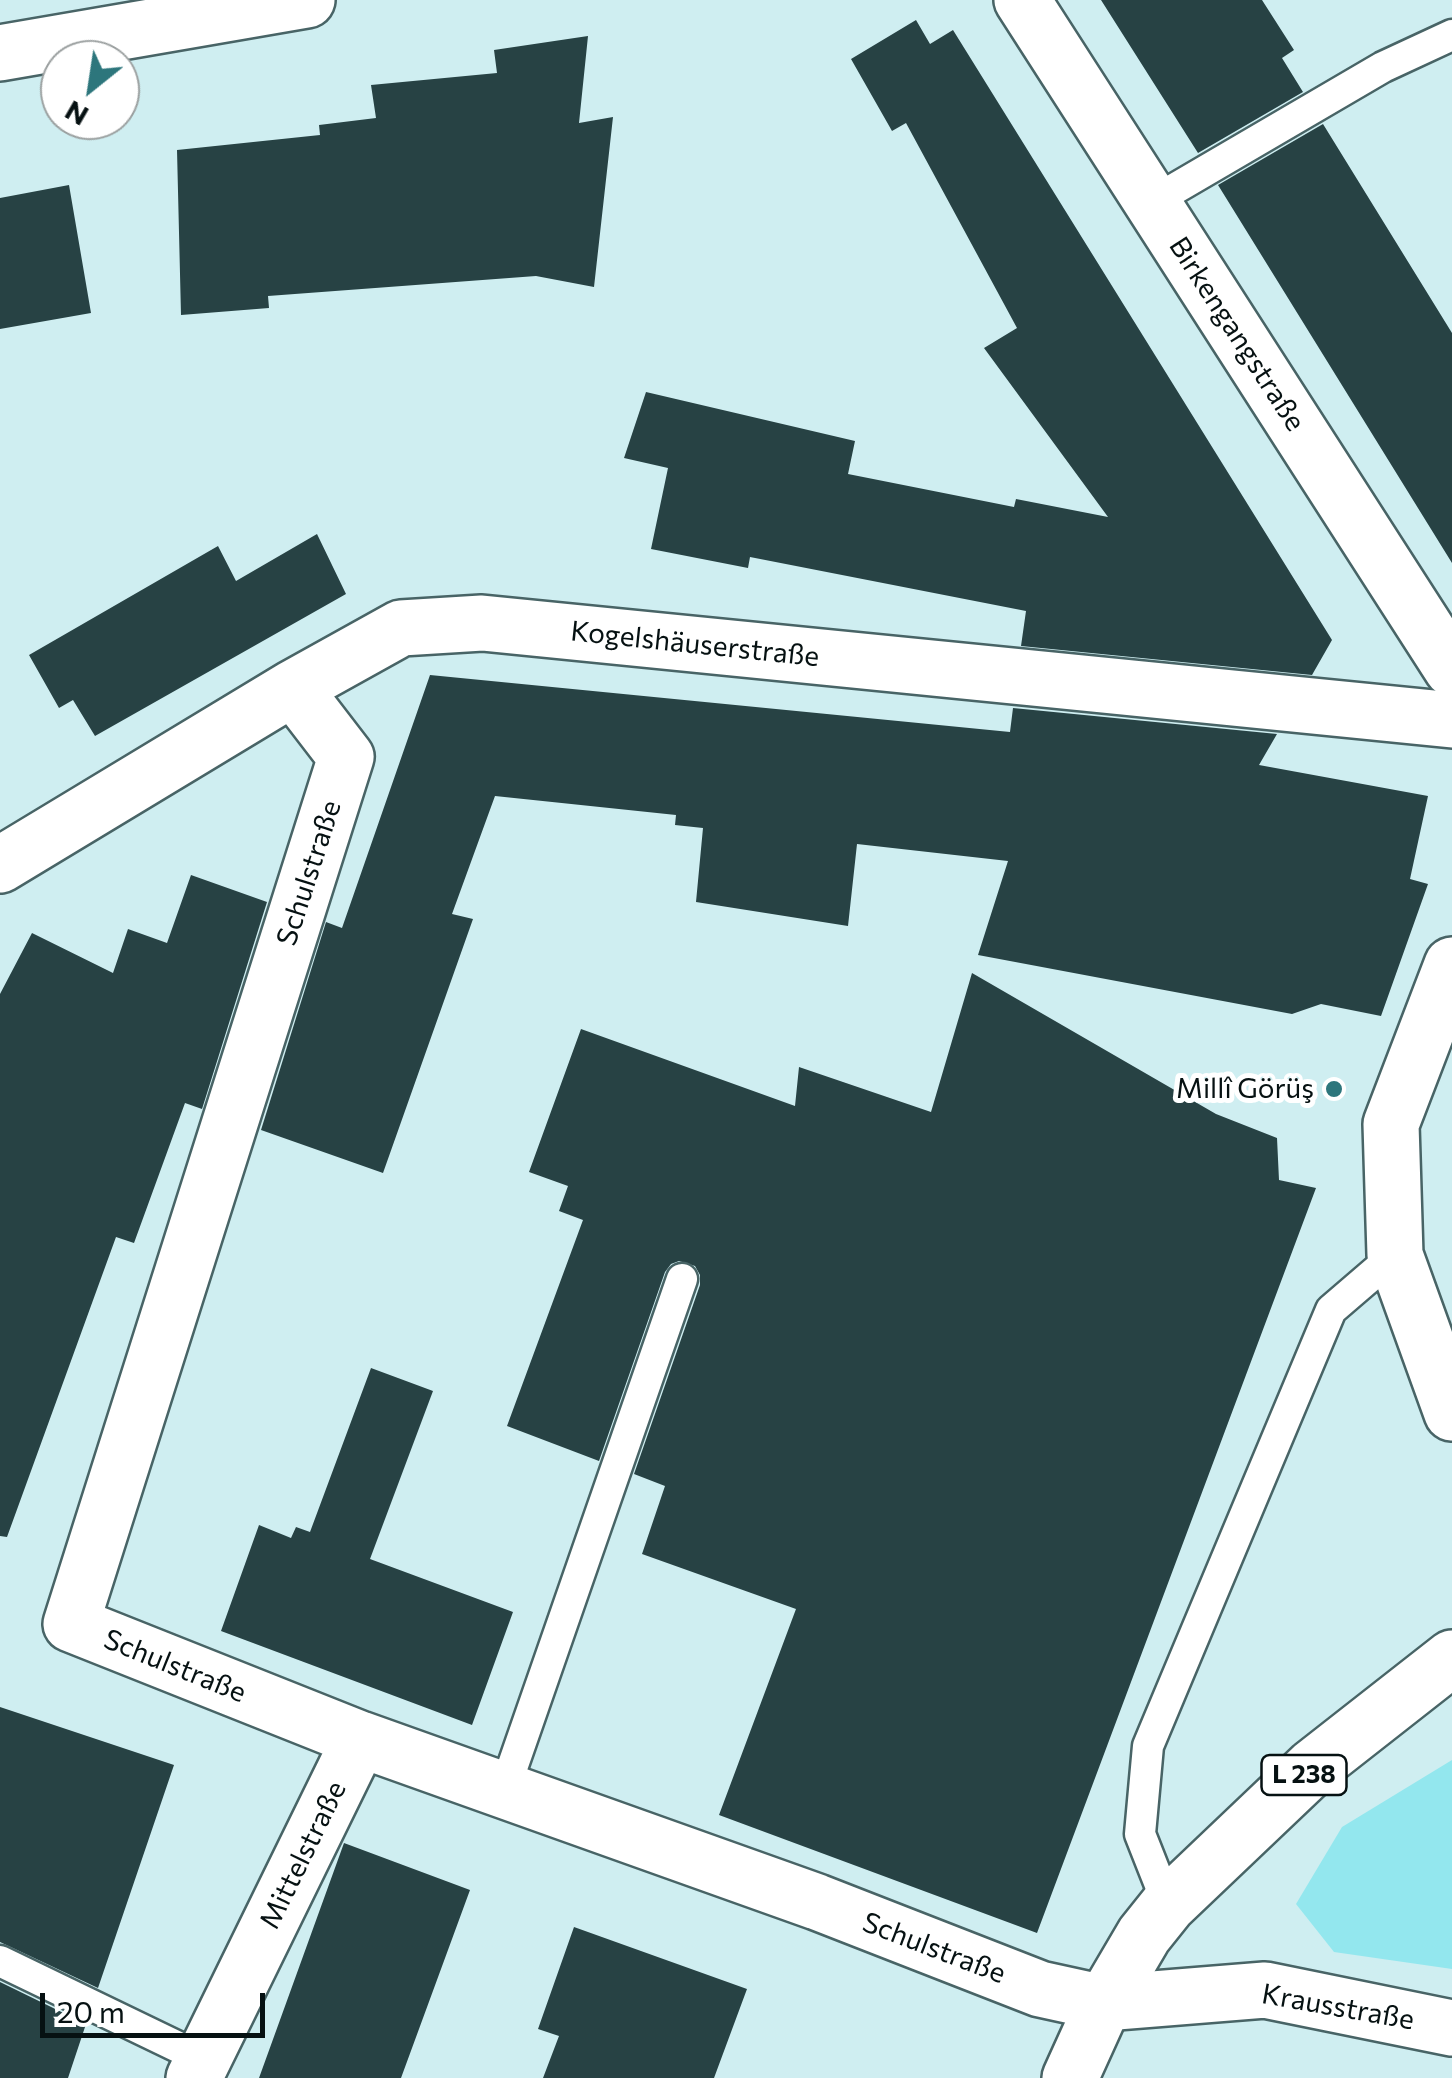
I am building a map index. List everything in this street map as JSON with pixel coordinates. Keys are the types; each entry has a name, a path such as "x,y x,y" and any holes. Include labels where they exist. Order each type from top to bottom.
{"street":[{"path":"0,52 307,0"},
{"name":"Birkengangstraße","path":"1022,0 1452,669"},
{"name":"Kogelshäuserstraße","path":"0,865 293,688 401,628 482,623 1452,720"},
{"name":"Schulstraße","path":"293,688 346,757 71,1624 360,1739 817,1902 1040,1990 1104,2003"},
{"path":"1452,965 1391,1124 1395,1255 1452,1413"},
{"name":"L 238","path":"1070,2078 1104,2003 1144,1936 1168,1905 1313,1767 1452,1658"},
{"name":"Mittelstraße","path":"198,2068 360,1739"},
{"name":"Krausstraße","path":"1104,2003 1266,1990 1452,2028"}],"lane":[{"path":"1152,202 1383,67 1452,36"},
{"path":"1168,1905 1140,1834 1148,1746 1331,1310 1395,1255"},
{"path":"504,1790 682,1279"},
{"path":"0,1962 198,2068"}],"shaded area":[{"path":"1452,1760 1452,1969 1334,1952 1296,1904 1342,1827"}],"building":[{"path":"1101,0 1262,0 1294,50 1282,58 1303,92 1198,153"},
{"path":"916,20 930,44 953,30 1332,640 1312,675 1021,646 1026,611 750,557 748,568 651,549 668,468 624,458 646,392 855,441 848,474 1014,507 1016,499 1108,517 984,348 1017,328 906,123 892,131 851,59"},
{"path":"588,36 579,123 613,117 594,287 536,276 268,296 269,308 181,315 177,150 320,135 319,125 376,118 371,85 497,73 494,50"},
{"path":"1323,124 1452,333 1452,563 1218,185"},
{"path":"69,185 91,313 0,329 0,198"},
{"path":"317,534 346,594 95,736 73,700 59,708 29,655 218,546 236,581"},
{"path":"430,675 1010,732 1013,708 1277,734 1259,765 1428,796 1410,879 1428,884 1381,1016 1321,1004 1292,1014 978,955 1008,861 857,844 848,926 696,902 703,828 675,825 676,815 495,796 452,914 473,919 383,1173 261,1130 326,922 342,928"},
{"path":"191,875 267,902 202,1109 185,1103 134,1243 116,1237 7,1537 0,1536 0,994 32,933 113,973 128,929 167,943"},
{"path":"972,973 1216,1114 1277,1138 1279,1180 1316,1188 1037,1933 719,1815 796,1609 642,1554 665,1486 634,1474 700,1285 695,1266 679,1261 665,1272 599,1461 507,1426 583,1220 559,1211 568,1186 529,1172 581,1029 795,1106 799,1067 931,1112"},
{"path":"371,1368 433,1391 370,1559 513,1612 472,1725 221,1631 259,1525 291,1538 296,1527 310,1532"},
{"path":"0,1707 174,1765 98,1988 0,1942"},
{"path":"344,1843 470,1890 401,2078 259,2078"},
{"path":"574,1927 747,1989 714,2078 543,2078 559,2036 538,2029"},
{"path":"0,1982 86,2024 68,2078 0,2078"}],"place":[{"name":"Millî Görüş","path":"1334,1089"}]}
